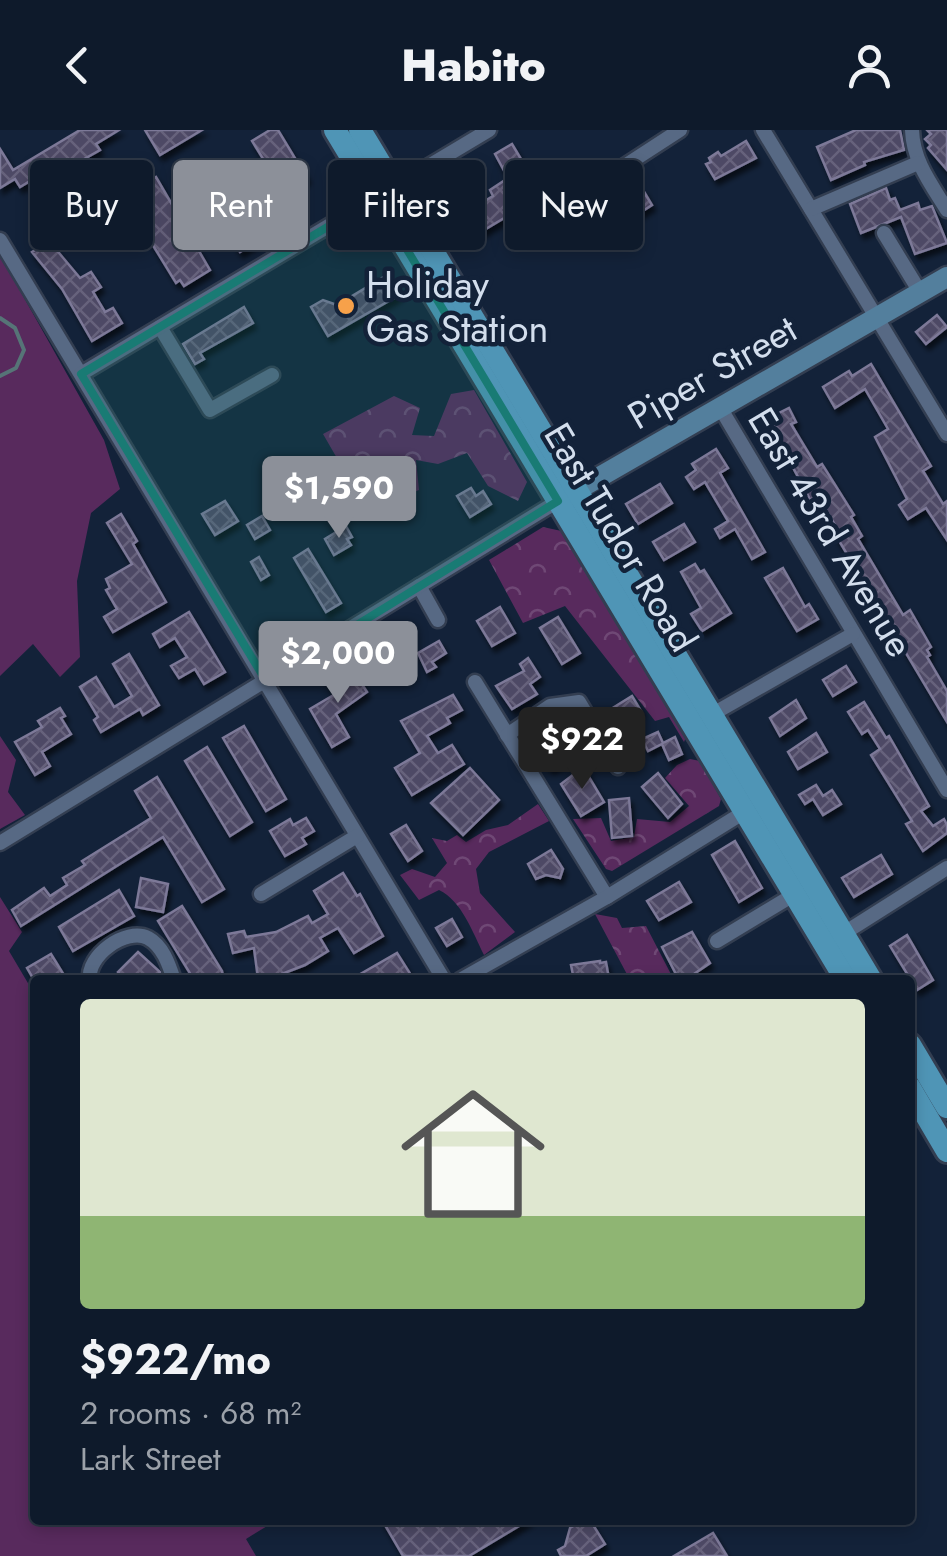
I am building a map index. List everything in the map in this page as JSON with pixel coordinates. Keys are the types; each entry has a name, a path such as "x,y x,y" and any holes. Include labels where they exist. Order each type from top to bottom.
{"main road":[{"name":"East Tudor Road","path":"336,130 360,160"},
{"name":"East Tudor Road","path":"360,130 372,160"},
{"name":"East Tudor Road","path":"420,250 568,495 795,894 866,975"},
{"name":"East Tudor Road","path":"568,495 711,715 834,939 845,975"},
{"path":"915,1053 947,1107"},
{"path":"915,1096 947,1150"}],"street":[{"path":"440,160 489,130"},
{"path":"634,160 680,130"},
{"path":"763,130 947,434"},
{"path":"912,130 912,148 918,163 947,210"},
{"path":"811,209 918,163"},
{"path":"81,374 328,227"},
{"path":"884,233 920,292"},
{"path":"0,240 441,975"},
{"name":"Piper Street","path":"0,843 568,495 947,276"},
{"path":"160,327 210,410 272,375"},
{"name":"East 43rd Avenue","path":"721,409 947,790"},
{"path":"419,586 438,620"},
{"path":"711,715 853,634"},
{"path":"475,682 607,896"},
{"path":"507,734 550,706 579,702 618,767"},
{"path":"469,975 746,811"},
{"path":"261,894 357,836"},
{"path":"834,939 947,868"},
{"path":"718,941 795,894"},
{"path":"90,975 91,964 99,955 134,935 147,937 159,947 172,975"}],"highlighted area":[{"path":"376,198 558,501 266,681 81,374"}],"green space":[{"path":"0,255 104,440 120,489 91,513 77,581 80,657 60,677 33,644 0,676"},
{"path":"474,390 527,482 518,501 488,486 467,453 438,464 416,460 419,490 404,496 397,482 377,487 384,505 367,510 323,434 394,396 420,408 412,435 434,436 451,394"},
{"path":"543,527 566,532 688,732 684,742 669,717 655,721 565,606 523,623 489,560"},
{"path":"0,736 16,760 8,792 25,815 0,829"},
{"path":"690,759 700,761 721,799 719,806 612,871 606,869 573,819 601,818 611,841 634,837 637,819 670,822 689,806 665,778 677,765"},
{"path":"538,804 549,821 489,852 476,869 480,893 515,932 484,955 466,918 447,895 439,890 419,900 400,875 412,869 435,877 447,863 432,838 447,841 457,835 466,842 486,830 508,825"},
{"path":"0,897 22,932 9,951 30,987 30,1525 269,1525 246,1539 256,1556 0,1556"},
{"path":"595,914 617,918 622,928 646,926 671,975 627,975"}],"building":[{"path":"80,130 119,130 96,144 100,150 82,160 30,160 30,181 20,187 15,179 0,188 0,149 13,170"},
{"path":"145,130 202,130 160,155"},
{"path":"270,130 278,130 296,160 264,160 252,141"},
{"path":"856,130 900,130 904,150 864,162 865,165 831,180 817,147"},
{"path":"927,130 947,130 947,170 928,148 931,145 925,139 931,134"},
{"path":"746,141 756,158 715,179 706,164 711,162 709,158 718,152 721,156"},
{"path":"512,144 522,160 505,160 505,172 495,154"},
{"path":"156,177 173,206 173,250 198,250 210,270 184,286 180,280 176,283 153,245"},
{"path":"505,180 505,218 485,229 485,201 493,196 490,190"},
{"path":"886,188 890,200 895,198 900,210 918,203 920,210 932,206 947,243 915,254 901,217 861,233 850,204"},
{"path":"643,190 652,205 643,211"},
{"path":"57,250 80,278 91,272 101,287 93,292 105,312 113,308 122,323 92,341 62,289 32,252"},
{"name":"Holiday Gas Station","path":"387,275 399,295 328,336 311,307 323,300 337,305"},
{"path":"244,307 253,323 200,353 204,359 195,364 183,344"},
{"path":"937,315 947,327 926,344 916,332"},
{"path":"871,364 931,466 923,471 943,504 947,501 947,540 926,508 908,519 899,505 907,499 875,437 888,429 865,389 835,408 823,387 849,371 852,376"},
{"path":"789,408 796,422 791,424 817,467 822,464 854,515 851,517 862,536 858,539 903,615 910,610 931,647 927,657 947,691 947,722 835,534 839,532 820,499 812,503 767,419"},
{"path":"716,449 728,468 720,473 765,552 752,559 735,529 720,538 715,529 728,521 705,482 694,489 686,477 696,470 692,464"},
{"path":"660,484 672,503 638,524 626,504"},
{"path":"471,488 476,496 483,491 491,504 470,517 457,496"},
{"path":"225,501 238,521 215,535 202,514"},
{"path":"121,514 166,602 113,632 104,617 117,609 106,590 110,588 106,579 132,564 107,523"},
{"path":"262,516 270,530 255,539 247,525"},
{"path":"684,524 695,542 664,560 653,542"},
{"path":"346,526 352,537 347,539 351,545 334,555 325,539"},
{"path":"308,549 341,603 326,612 294,558"},
{"path":"259,557 269,575 261,580 251,562"},
{"path":"695,564 700,572 704,570 731,613 702,631 691,614 701,608 681,572"},
{"path":"783,568 805,607 809,604 818,619 797,631 765,578"},
{"path":"500,607 515,633 492,646 477,621"},
{"path":"189,612 225,672 204,684 195,669 179,678 171,666 187,657 175,638 160,647 153,634"},
{"path":"558,617 580,653 562,664 540,628"},
{"path":"439,641 446,653 432,662 436,667 427,672 418,653"},
{"path":"129,654 159,705 143,715 140,709 101,732 94,720 98,717 80,687 96,677 114,707 132,696 113,664"},
{"path":"528,658 540,677 530,684 537,694 512,709 496,686 524,671 520,664"},
{"path":"846,666 856,682 833,696 823,680"},
{"path":"337,671 341,677 354,672 367,692 336,714 349,737 332,747 310,709 337,693 326,679"},
{"path":"453,695 462,710 447,718 450,723 427,736 438,753 452,745 464,764 412,795 395,768 420,753 401,721"},
{"path":"632,696 641,711 617,726 608,711"},
{"path":"796,700 806,718 780,736 770,718"},
{"path":"864,702 886,738 889,736 929,806 921,811 933,826 944,819 947,825 947,833 923,851 906,824 912,821 871,755 880,749 868,730 862,734 848,712"},
{"path":"60,708 71,734 42,752 50,766 35,775 15,742 42,727 38,721"},
{"path":"244,726 286,799 266,811 223,738"},
{"path":"578,730 587,745 551,768 541,753"},
{"path":"658,732 663,743 675,737 682,754 669,760 662,744 648,751 642,739"},
{"path":"816,733 827,752 798,769 788,752"},
{"path":"207,747 252,822 230,836 185,761"},
{"path":"583,767 604,802 581,816 561,784"},
{"path":"470,768 499,800 463,835 431,803"},
{"path":"658,773 682,804 668,818 642,787"},
{"path":"157,777 224,889 202,902 163,837 21,926 12,910 44,888 50,896 67,885 63,878 85,865 82,861 151,818 135,791"},
{"path":"816,785 823,796 832,790 841,804 823,815 813,799 805,804 799,795"},
{"path":"629,798 632,836 612,838 609,800"},
{"path":"306,818 314,831 302,838 306,844 285,856 270,831 290,819 293,825"},
{"path":"406,825 422,851 408,861 391,834"},
{"path":"735,841 762,888 739,902 712,855"},
{"path":"551,850 563,869 560,878 546,875 536,879 528,864"},
{"path":"881,855 892,874 854,897 842,878"},
{"path":"343,873 357,896 360,894 383,936 354,953 338,928 320,938 328,951 279,975 257,975 254,948 233,953 228,934 244,931 246,937 276,932 308,916 312,923 328,914 314,891"},
{"path":"141,878 168,884 163,912 136,907"},
{"path":"679,882 691,902 659,920 647,901"},
{"path":"119,890 134,916 73,951 59,927"},
{"path":"182,906 223,975 191,975 158,921"},
{"path":"452,919 462,937 447,946 436,928"},
{"path":"692,932 710,963 692,975 676,975 662,947"},
{"path":"907,935 933,980 917,990 915,975 908,975 890,946"},
{"path":"138,952 160,972 121,975 118,972"},
{"path":"397,953 411,975 359,975"},
{"path":"51,954 64,975 31,975 27,968"},
{"path":"606,962 608,975 573,975 571,965"},
{"path":"385,1525 521,1525 469,1556 403,1556"},
{"path":"593,1525 605,1544 586,1556 561,1556 558,1550 565,1546 570,1528"},
{"path":"713,1533 727,1556 674,1556"}],"waterway":[{"path":"0,318 15,328 24,350 16,368 0,376"}],"place":[{"name":"Holiday Gas Station","path":"346,306"}]}
